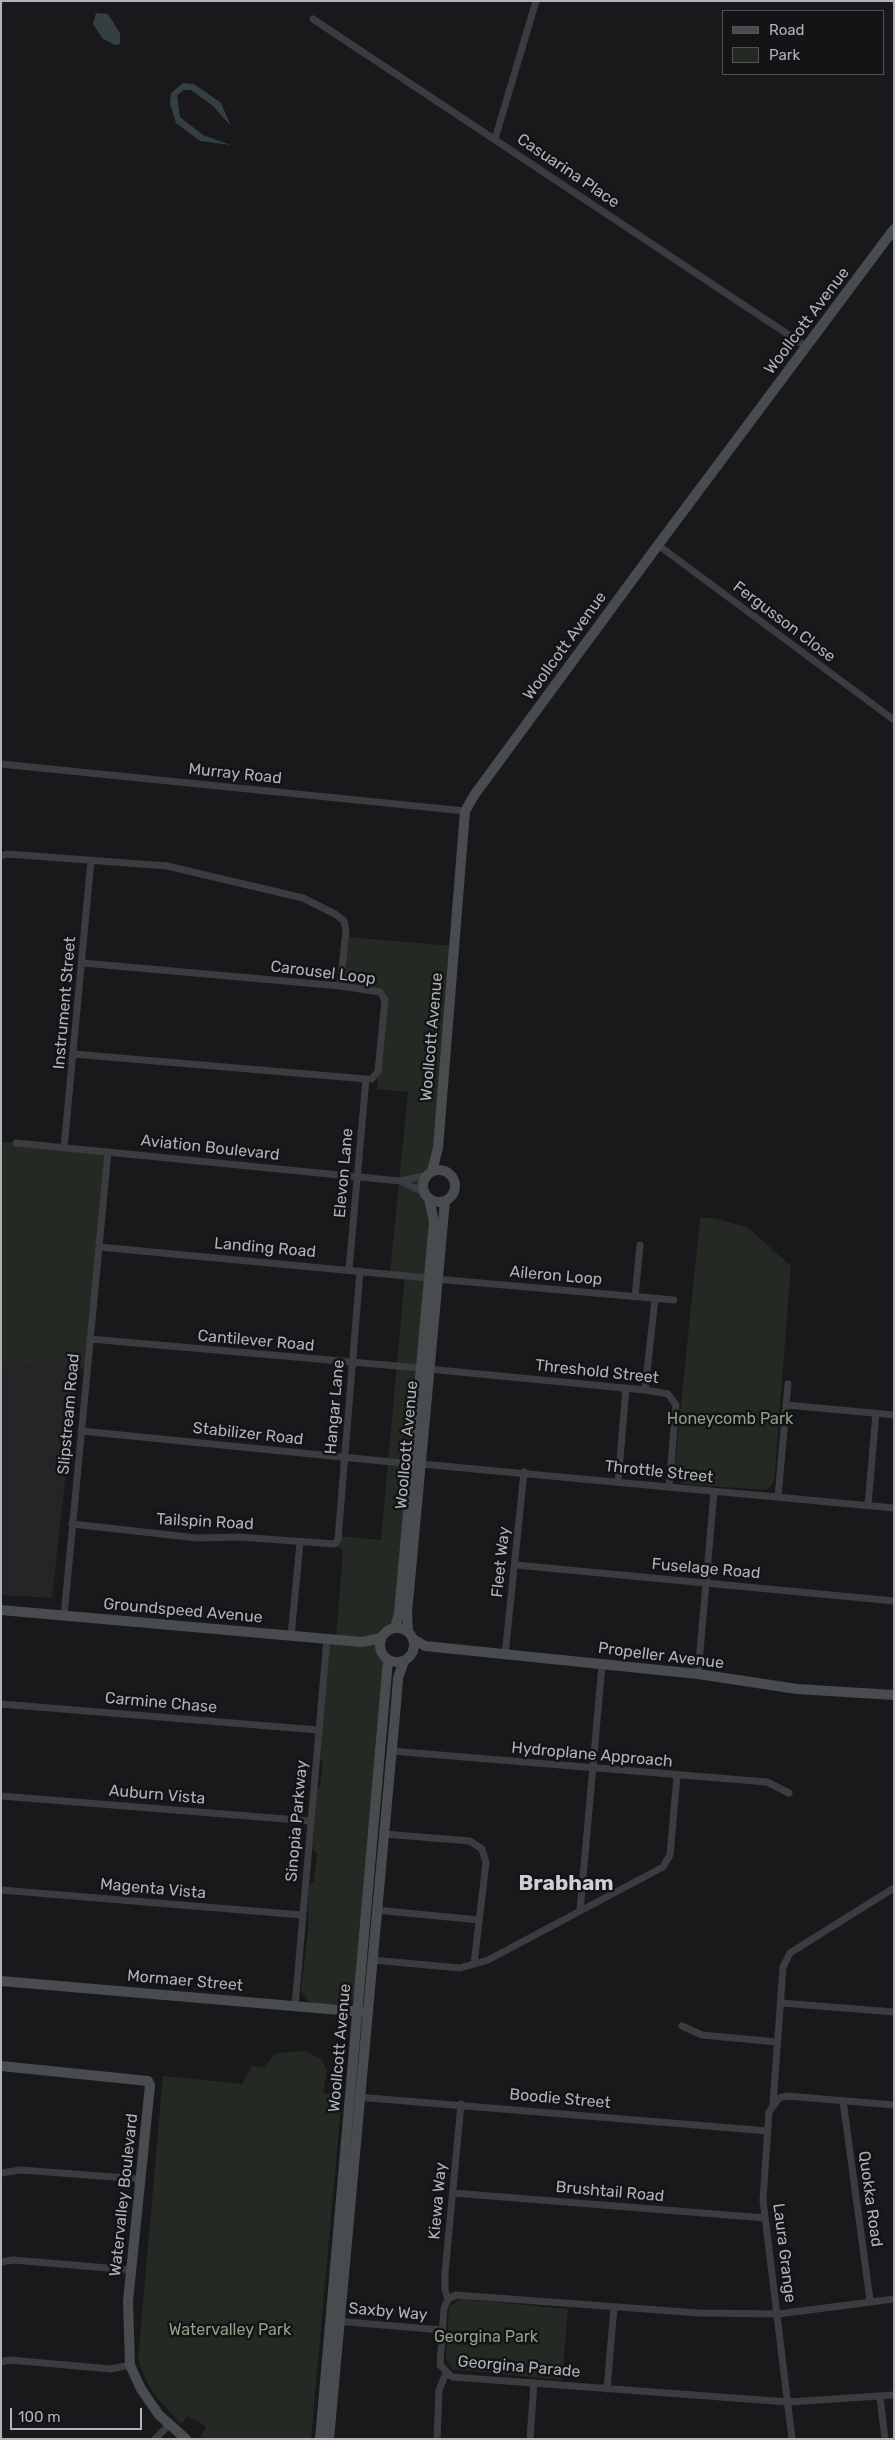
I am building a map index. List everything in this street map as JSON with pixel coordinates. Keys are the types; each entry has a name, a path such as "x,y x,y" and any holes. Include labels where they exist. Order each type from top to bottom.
{"street":[{"path":"495,139 536,1"},
{"name":"Casuarina Place","path":"313,19 806,347"},
{"name":"Woollcott Avenue","path":"412,1653 407,1613 416,1464 432,1278 434,1222 424,1183 430,1173 438,1148 465,811 475,794 658,545 894,229"},
{"name":"Fergusson Close","path":"658,545 894,720"},
{"name":"Murray Road","path":"1,764 465,811"},
{"path":"1,856 7,854 184,869 302,898 335,914 344,921 346,931 340,986"},
{"name":"Instrument Street","path":"64,1148 83,963 91,860"},
{"name":"Carousel Loop","path":"83,963 340,986 380,992 385,1000 378,1072 372,1079 366,1080"},
{"path":"74,1054 366,1080"},
{"name":"Elevon Lane","path":"349,1270 366,1080"},
{"name":"Aviation Boulevard","path":"16,1144 400,1181 430,1173"},
{"name":"Woollcott Avenue","path":"432,1278 445,1200 453,1194 455,1184 451,1175 446,1171 438,1148"},
{"name":"Slipstream Road","path":"64,1616 108,1152"},
{"path":"430,1173 446,1171"},
{"name":"Aviation Boulevard","path":"400,1181 427,1195"},
{"path":"427,1195 437,1201 445,1200"},
{"path":"635,1297 640,1245"},
{"name":"Landing Road","path":"99,1247 432,1278"},
{"name":"Hangar Lane","path":"336,1544 338,1540 360,1271"},
{"name":"Aileron Loop","path":"432,1278 674,1300"},
{"path":"645,1390 655,1299"},
{"name":"Cantilever Road","path":"90,1339 424,1369"},
{"name":"Threshold Street","path":"424,1369 626,1388 668,1394 676,1405 669,1486"},
{"path":"778,1497 788,1384"},
{"path":"618,1482 626,1388"},
{"path":"787,1405 894,1415"},
{"path":"868,1506 876,1413"},
{"name":"Stabilizer Road","path":"81,1431 416,1464"},
{"name":"Woollcott Avenue","path":"395,1628 416,1464"},
{"name":"Throttle Street","path":"416,1464 524,1472 714,1492 894,1508"},
{"name":"Fleet Way","path":"505,1655 516,1565 524,1472"},
{"path":"698,1674 714,1492"},
{"name":"Tailspin Road","path":"72,1524 197,1538 239,1537 300,1543 336,1544"},
{"path":"291,1636 300,1543"},
{"name":"Fuselage Road","path":"516,1565 894,1601"},
{"name":"Groundspeed Avenue","path":"1,1610 362,1642 382,1638"},
{"path":"410,1635 395,1628 389,1630 382,1638 380,1650 388,1660 398,1662 424,1646"},
{"name":"Propeller Avenue","path":"410,1635 424,1646 698,1674 797,1689 894,1695"},
{"name":"Sinopia Parkway","path":"295,2006 327,1639"},
{"name":"Groundspeed Avenue","path":"362,1642 380,1650"},
{"name":"Woollcott Avenue","path":"320,2439 335,2321 355,2096 388,1660"},
{"name":"Woollcott Avenue","path":"362,2012 372,1960 398,1678 404,1660"},
{"path":"580,1911 602,1664"},
{"name":"Carmine Chase","path":"1,1704 318,1730"},
{"name":"Hydroplane Approach","path":"392,1751 767,1782 789,1792"},
{"path":"372,1960 460,1968 488,1960 662,1867 670,1854 677,1776"},
{"name":"Auburn Vista","path":"1,1796 310,1821"},
{"path":"384,1834 470,1841 482,1849 486,1863 474,1964"},
{"name":"Laura Grange","path":"792,2439 763,2200 768,2131 773,2104 783,1967 790,1952 894,1888"},
{"name":"Magenta Vista","path":"1,1890 302,1915"},
{"path":"376,1910 479,1920"},
{"name":"Mormaer Street","path":"1,1981 362,2012"},
{"path":"781,2003 894,2012"},
{"path":"682,2026 702,2035 777,2042"},
{"name":"Watervalley Boulevard","path":"1,2066 148,2081 150,2085 131,2270 127,2333 130,2365 141,2389 169,2425 186,2439"},
{"name":"Boodie Street","path":"355,2096 768,2131"},
{"path":"773,2104 779,2098 787,2096 894,2105"},
{"name":"Quokka Road","path":"843,2101 870,2300"},
{"name":"Kiewa Way","path":"448,2300 445,2290 445,2273 461,2104"},
{"path":"1,2173 21,2170 140,2179"},
{"name":"Brushtail Road","path":"453,2193 765,2218"},
{"path":"1,2262 14,2260 131,2270"},
{"path":"448,2300 461,2294 699,2313 778,2314 870,2300 894,2299"},
{"name":"Georgina Parade","path":"448,2300 444,2308 440,2365 452,2377 788,2402 894,2395"},
{"path":"607,2389 614,2306"},
{"name":"Woollcott Avenue","path":"329,2439 335,2321"},
{"name":"Saxby Way","path":"335,2321 442,2330"},
{"path":"1,2362 10,2360 111,2369 130,2365"},
{"path":"437,2439 439,2390 446,2373"},
{"path":"530,2439 534,2383"},
{"path":"880,2397 885,2439"},
{"path":"155,2439 169,2425"}],"shaded area":[{"path":"96,13 108,14 120,33 120,44 114,45 102,38 93,24"},
{"path":"183,83 194,84 221,103 231,126 213,106 191,90 184,90 177,95 180,117 203,135 231,145 200,141 176,123 170,104 171,93"},
{"path":"1,1359 78,1364 52,1598 1,1595"}],"green space":[{"path":"347,937 454,946 438,1148 424,1183 433,1220 395,1628 389,1630 381,1638 381,1650 388,1660 356,1996 347,2005 310,2003 301,1991 308,1931 309,1885 314,1881 317,1854 313,1849 317,1790 320,1787 323,1763 320,1759 327,1639 336,1639 343,1551 335,1544 338,1536 381,1540 405,1276 390,1274 408,1092 377,1089 385,1000 383,996 340,986"},
{"path":"1,1142 108,1152 87,1369 1,1362"},
{"name":"Honeycomb Park","path":"700,1218 713,1218 747,1227 791,1266 774,1482 766,1490 682,1484 674,1474"},
{"name":"Watervalley Park","path":"305,2051 322,2060 327,2071 323,2093 342,2095 311,2439 207,2439 201,2436 206,2426 187,2416 181,2424 158,2399 146,2380 138,2359 163,2076 242,2084 252,2066 264,2067 276,2053"},
{"name":"Georgina Park","path":"461,2299 568,2309 562,2380 452,2369 446,2358 449,2307"}],"district":[{"name":"Brabham","path":"566,1884"}]}
